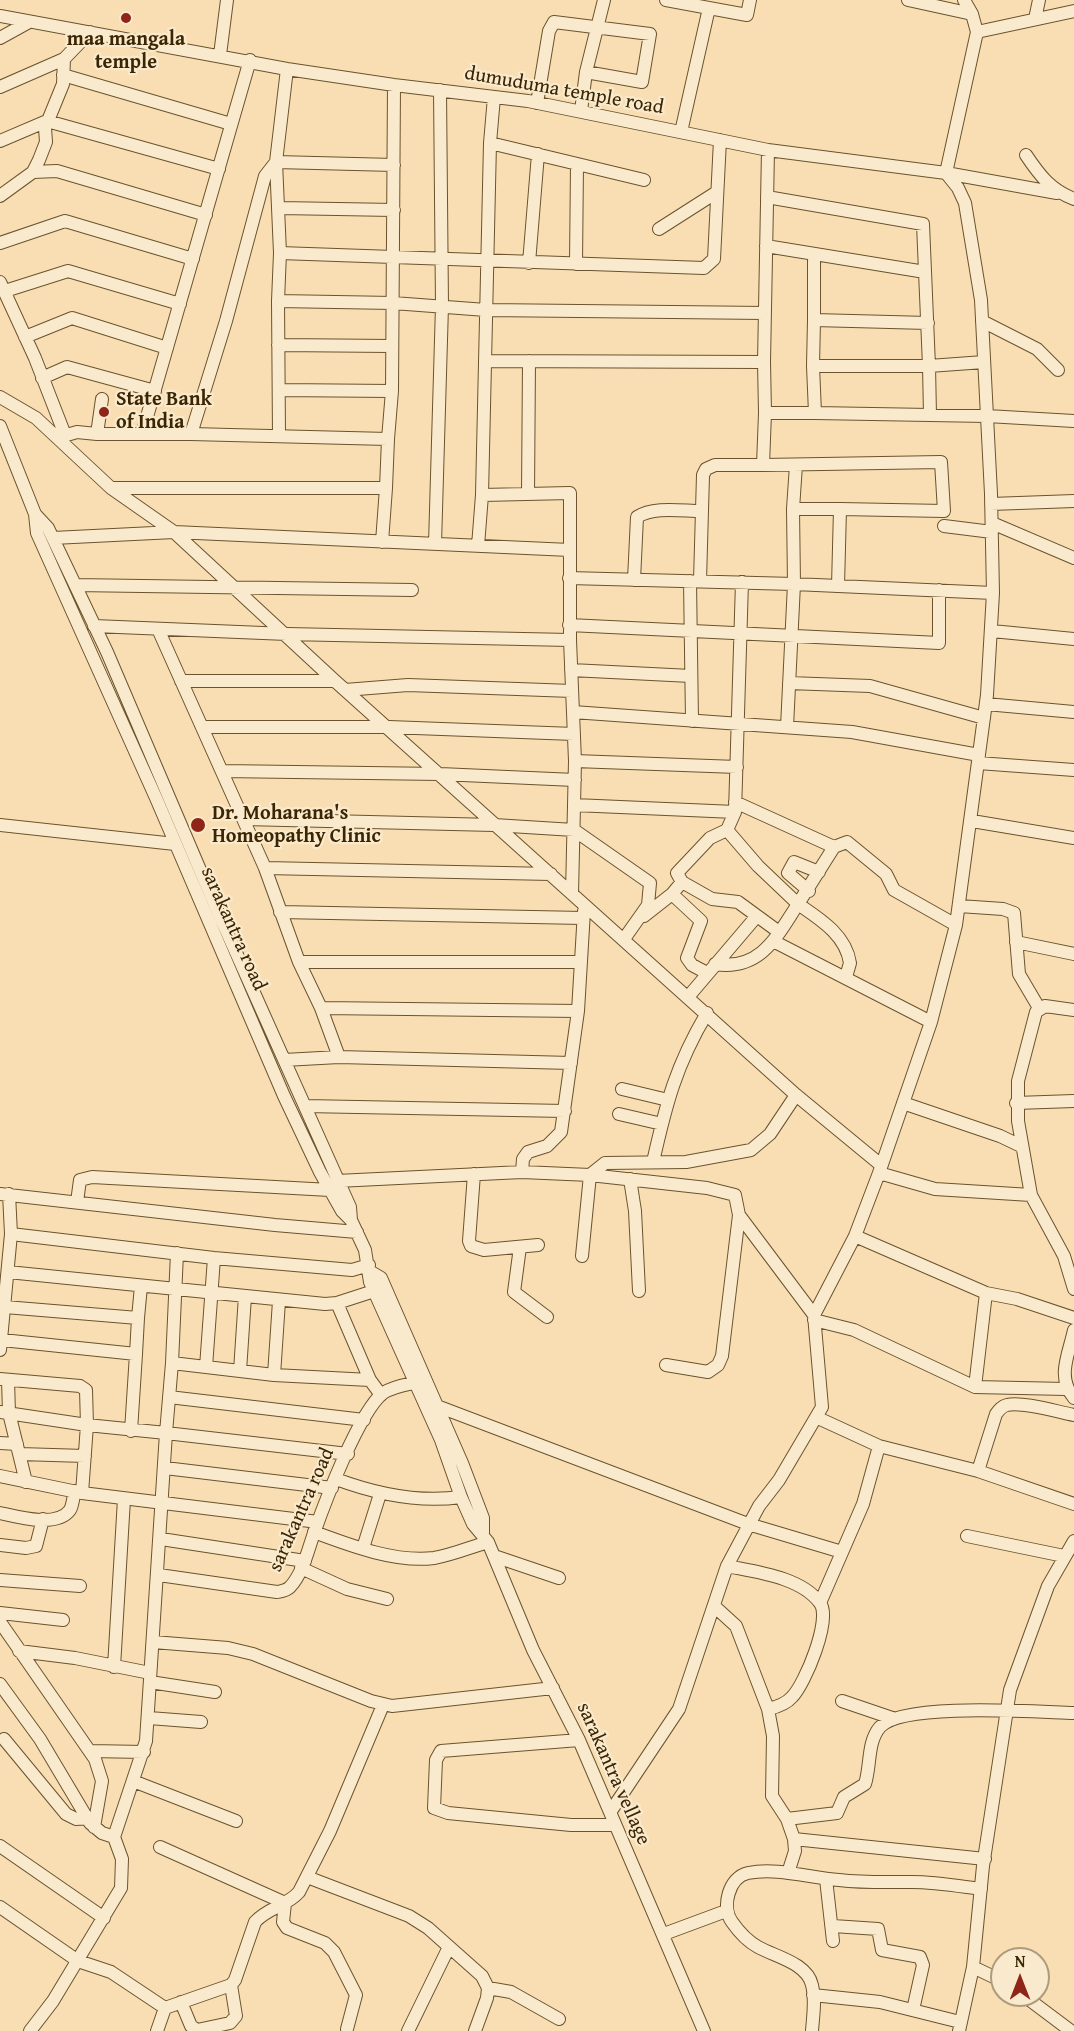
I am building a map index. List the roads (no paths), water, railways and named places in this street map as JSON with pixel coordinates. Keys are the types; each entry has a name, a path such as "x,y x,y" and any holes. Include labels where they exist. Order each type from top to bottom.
{"street":[{"path":"220,55 228,0"},
{"path":"581,111 586,72 604,0"},
{"path":"666,0 747,15 750,0"},
{"path":"908,0 972,14"},
{"path":"611,1810 678,1709 727,1566 748,1524 818,1418 823,1398 816,1366 814,1317 855,1236 880,1169 931,1022 956,925 986,704 993,593 982,321 965,203 958,188 946,173 976,32 972,14 964,0"},
{"path":"1035,20 1039,0"},
{"path":"681,132 709,8"},
{"path":"976,32 1074,11"},
{"name":"dumuduma temple road","path":"0,16 250,60 287,69 537,103 768,150 946,173 1057,193 1074,199"},
{"path":"0,38 29,22"},
{"path":"537,103 551,25 562,22 650,34 642,82 586,72"},
{"path":"0,87 64,59 90,32"},
{"path":"0,196 33,172 46,142 47,121 63,84 64,59"},
{"path":"141,434 250,60"},
{"path":"279,436 280,208 276,162 287,69"},
{"path":"63,75 231,124"},
{"path":"382,542 392,391 394,85"},
{"path":"435,544 442,306 440,90"},
{"path":"478,546 483,495 490,143 494,97"},
{"path":"0,141 47,121 219,169"},
{"path":"280,253 690,269 710,266 714,259 720,140"},
{"path":"490,143 644,180"},
{"path":"763,465 768,150"},
{"path":"529,263 538,154"},
{"path":"1026,155 1041,177 1057,193"},
{"path":"276,162 394,165"},
{"path":"191,434 226,321 265,176 276,162"},
{"path":"576,264 577,164"},
{"path":"33,172 57,171 206,215"},
{"path":"659,229 717,192"},
{"path":"767,197 923,224 930,415"},
{"path":"280,208 394,210"},
{"path":"0,243 65,221 193,259"},
{"path":"766,246 925,272"},
{"path":"814,254 815,413"},
{"path":"62,436 42,378 2,287 68,271 180,304"},
{"path":"278,301 393,303 486,310 765,313"},
{"path":"25,337 72,318 167,348"},
{"path":"814,320 928,323"},
{"path":"982,321 1037,349 1058,370"},
{"path":"278,345 392,346"},
{"path":"485,361 764,362"},
{"path":"528,494 529,361"},
{"path":"813,366 929,366 984,362"},
{"path":"42,378 67,367 155,391"},
{"path":"279,390 392,391"},
{"path":"0,397 22,408 62,436 111,488 174,532 494,825 880,1169 935,1189 1031,1195"},
{"path":"97,434 102,399"},
{"path":"765,413 987,416 1074,421"},
{"name":"sarakantra road","path":"0,426 35,514 37,533 284,1096 334,1186 350,1207 354,1226 370,1268 381,1278 387,1290"},
{"path":"62,436 76,432 388,439"},
{"path":"692,721 691,632 703,475 709,466 941,462 944,511 793,509"},
{"path":"787,727 794,584 793,509 796,465"},
{"path":"111,488 386,488"},
{"path":"483,495 570,493 569,625 575,761 572,894"},
{"path":"991,504 1074,501"},
{"path":"838,586 840,509"},
{"path":"634,580 637,517 643,513 658,511 701,511"},
{"name":"sarakantra road","path":"35,514 48,528 94,626 305,1106 334,1186"},
{"path":"944,526 992,527 1074,558"},
{"path":"53,538 174,532 570,550"},
{"path":"569,578 742,582 993,593"},
{"path":"742,582 735,807 727,830 710,838 677,873 682,882 712,899 738,902 777,937 931,1022"},
{"path":"75,585 412,590"},
{"path":"569,625 939,643 939,590"},
{"path":"94,626 287,634 570,640"},
{"path":"158,629 265,868 298,962 321,1008 339,1057"},
{"path":"992,631 1074,639"},
{"path":"571,670 691,676"},
{"path":"181,681 335,681"},
{"path":"789,683 870,686 984,718"},
{"path":"345,690 408,685 572,691"},
{"path":"986,704 1074,712"},
{"path":"573,712 852,732 978,759 1074,770"},
{"path":"202,727 389,727 574,734"},
{"path":"575,761 737,767"},
{"path":"222,771 440,774 575,780"},
{"path":"574,805 735,807 834,847"},
{"path":"244,819 494,825 574,830 650,883 648,905 624,939"},
{"path":"972,820 1074,838"},
{"path":"0,825 175,844"},
{"path":"727,830 758,867 798,904 822,920 843,944 850,963 846,977"},
{"path":"672,894 701,921 687,958 692,965 711,969 754,958 777,937 809,891 834,847 847,842 886,874 894,890 956,925"},
{"path":"809,891 788,873 794,862 819,872"},
{"path":"265,868 551,874"},
{"path":"640,918 672,894 682,882"},
{"path":"522,1172 528,1152 547,1146 556,1139 565,1111 578,1011 584,904"},
{"path":"959,906 1003,909 1014,913 1017,918 1016,942 1022,983 1039,1008"},
{"path":"280,912 584,918"},
{"path":"688,998 756,917"},
{"path":"1016,942 1074,954"},
{"path":"298,962 582,962"},
{"path":"321,1008 578,1011"},
{"path":"1039,1008 1073,1009"},
{"path":"1039,1008 1022,1065 1016,1103 1021,1146 1031,1195 1069,1258 1074,1289"},
{"path":"653,1162 668,1100 687,1048 707,1013"},
{"path":"284,1060 339,1057 571,1063"},
{"path":"622,1089 668,1100"},
{"path":"582,1256 590,1175 605,1163 686,1162 751,1150 770,1134 796,1095"},
{"path":"1016,1103 1074,1101"},
{"path":"903,1103 1000,1136 1021,1146"},
{"path":"305,1106 565,1111"},
{"path":"619,1114 662,1124"},
{"path":"77,1202 81,1180 92,1177 334,1186 522,1172 590,1175 724,1191 735,1196 739,1215 725,1345 718,1365 708,1372 666,1365"},
{"path":"474,1174 469,1241 471,1246 476,1250 538,1245"},
{"path":"630,1179 637,1230 639,1291"},
{"path":"136,1354 1,1345 11,1234 5,1194 274,1225 354,1226"},
{"path":"739,1215 814,1317 854,1330 975,1387 1070,1394 1066,1364 1074,1330"},
{"path":"11,1234 214,1258 352,1270 370,1268"},
{"path":"855,1236 986,1293 1017,1299 1074,1318"},
{"path":"520,1247 514,1292 547,1317"},
{"path":"30,2031 116,1901 123,1874 122,1859 114,1837 144,1752 149,1718 177,1253"},
{"path":"206,1366 214,1258"},
{"name":"sarakantra vellage","path":"370,1268 370,1282 413,1383 441,1440 461,1497 473,1524 485,1538 494,1556 533,1650 579,1740 611,1810 615,1825 704,2031"},
{"path":"8,1272 211,1291 279,1301 337,1303 374,1291"},
{"path":"131,1431 141,1286"},
{"name":"sarakantra vellage","path":"387,1290 483,1518 485,1538"},
{"path":"975,1387 986,1293"},
{"path":"240,1371 245,1296"},
{"path":"274,1375 279,1301"},
{"path":"337,1303 370,1380 381,1395 393,1388 413,1383"},
{"path":"5,1307 138,1318"},
{"path":"172,1363 274,1375 370,1380"},
{"path":"0,1513 43,1519 63,1516 69,1511 78,1492 85,1456 87,1395 83,1388 4,1380 4,1412 18,1449 26,1482"},
{"name":"sarakantra road","path":"159,1575 277,1592 291,1586 303,1564 334,1484 364,1420 381,1395"},
{"path":"169,1397 364,1420"},
{"path":"978,1471 996,1414 1002,1407 1008,1404 1018,1405 1074,1416"},
{"path":"437,1406 748,1524 842,1552"},
{"path":"4,1412 131,1431 348,1454"},
{"path":"818,1418 879,1446 978,1471 1074,1504"},
{"path":"0,1443 18,1449 85,1456"},
{"path":"820,1603 863,1504 879,1446"},
{"path":"165,1468 334,1484 380,1494 417,1498 461,1497"},
{"path":"0,1476 78,1492 316,1527 363,1548 421,1558 435,1557 485,1538"},
{"path":"363,1548 380,1494"},
{"path":"114,1667 124,1499"},
{"path":"0,1545 26,1548 36,1546 43,1519"},
{"path":"967,1536 1064,1556"},
{"path":"161,1539 303,1564 347,1589 387,1599"},
{"path":"813,1995 880,2002 913,2010 959,2027 973,1967 985,1859 1010,1690 1048,1586 1073,1544"},
{"path":"494,1556 559,1578"},
{"path":"727,1566 789,1582 805,1589 820,1603 824,1622 810,1666 792,1698 768,1709"},
{"path":"0,1580 80,1586"},
{"path":"714,1606 736,1626 768,1709 772,1736 772,1796 787,1819 794,1839 795,1851 788,1873"},
{"path":"0,1613 63,1620"},
{"path":"0,1622 90,1751 102,1781 90,1823"},
{"path":"153,1642 228,1648 253,1653 383,1705 429,1703 553,1688"},
{"path":"20,1651 114,1667 150,1678 215,1692"},
{"path":"0,1684 40,1739 90,1823"},
{"path":"842,1701 892,1718 950,1711 1074,1713"},
{"path":"157,2031 165,2008 231,1985 235,1980 255,1922 299,1892 330,1831 383,1705"},
{"path":"149,1718 201,1722"},
{"path":"787,1819 837,1813 844,1797 865,1784 872,1740 878,1729 892,1718"},
{"path":"4,1738 66,1814 75,1820 90,1823 114,1837"},
{"path":"579,1740 441,1752 436,1760 434,1808 448,1813 571,1825 615,1825"},
{"path":"90,1751 144,1752"},
{"path":"133,1781 236,1821"},
{"path":"794,1839 985,1859"},
{"path":"0,1846 104,1918"},
{"path":"160,1848 285,1903"},
{"path":"812,2031 813,1995 808,1975 797,1966 756,1946 745,1938 726,1911 733,1884 739,1876 749,1873 788,1873 873,1883 913,1882 981,1889"},
{"path":"307,1877 409,1916 482,1976 488,1988 484,2010 475,2031"},
{"path":"826,1879 833,1941"},
{"path":"285,1903 283,1922 287,1928 330,1947 352,1985 355,2002 347,2029"},
{"path":"0,1907 78,1961 111,1972 165,2008"},
{"path":"664,1934 726,1911"},
{"path":"833,1926 878,1929 882,1950 920,1957 923,1965 913,2010"},
{"path":"408,2031 449,1947"},
{"path":"973,1967 990,1976"},
{"path":"181,2001 191,2026 197,2030 230,2023 236,2016 231,1985"},
{"path":"488,1988 511,1992 559,2019"},
{"path":"1039,2007 1071,2031"}],"place":[{"name":"maa mangala temple","path":"126,18"},
{"name":"State Bank of India","path":"104,412"},
{"name":"Dr. Moharana's Homeopathy Clinic","path":"198,825"}]}
